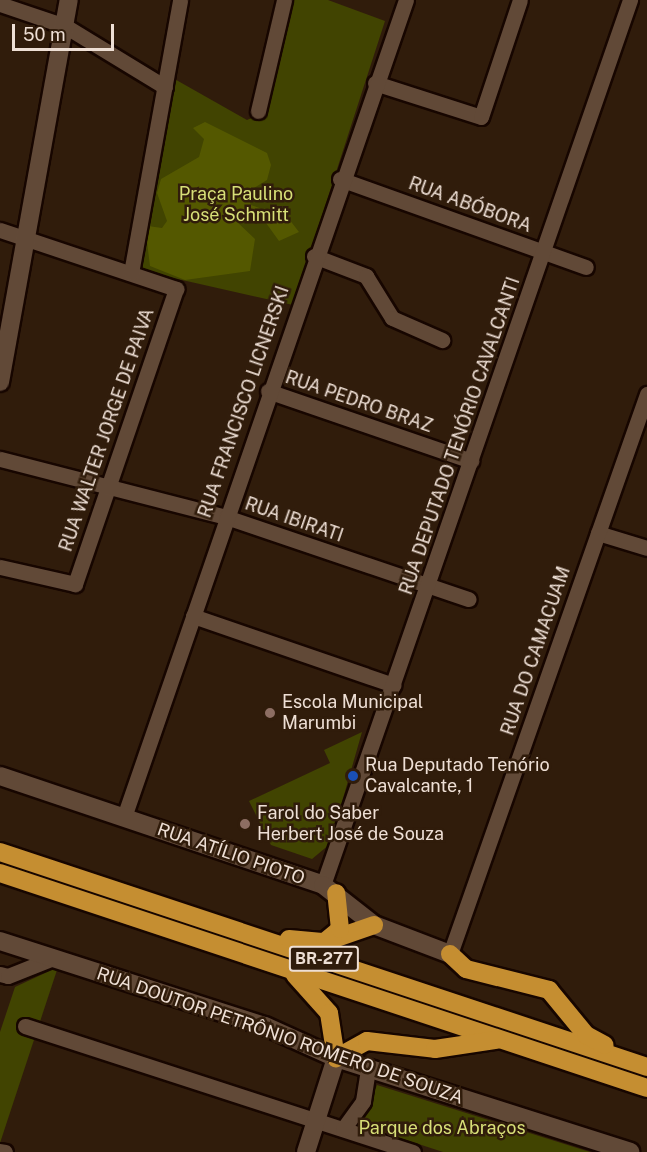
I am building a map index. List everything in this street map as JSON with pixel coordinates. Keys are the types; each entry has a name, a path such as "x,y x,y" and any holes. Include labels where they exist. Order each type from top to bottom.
{"highway":[{"name":"BR-277","path":"0,852 647,1067"},
{"name":"BR-277","path":"0,873 647,1088"},
{"path":"326,942 340,929 330,889"},
{"path":"239,931 326,942 374,925"},
{"path":"450,954 466,969 549,990 586,1035 647,1067"},
{"path":"290,970 326,1007 336,1058 367,1041 435,1049 499,1039"}],"street":[{"path":"0,382 69,0"},
{"path":"0,230 131,273 180,0"},
{"path":"258,111 284,0"},
{"name":"RUA FRANCISCO LICNERSKI","path":"124,817 340,179 406,0"},
{"path":"375,83 481,117 520,0"},
{"name":"RUA DEPUTADO TENÓRIO CAVALCANTI","path":"330,889 393,686 545,252 630,0"},
{"path":"0,4 65,26 165,87"},
{"name":"RUA ABÓBORA","path":"340,179 586,267"},
{"path":"314,256 366,276 392,318 442,340"},
{"name":"RUA WALTER JORGE DE PAIVA","path":"0,567 75,584 176,289 131,273"},
{"name":"RUA PEDRO BRAZ","path":"268,391 471,461"},
{"name":"RUA DO CAMACUAM","path":"450,954 647,394"},
{"name":"RUA IBIRATI","path":"0,459 226,518 468,599"},
{"path":"598,533 647,548"},
{"path":"192,616 393,686"},
{"name":"RUA ATÍLIO PIOTO","path":"0,776 330,889 374,925 450,954"},
{"name":"RUA DOUTOR PETRÔNIO ROMERO DE SOUZA","path":"0,941 264,1026 336,1058 368,1069 630,1152"},
{"path":"0,974 8,976 53,958"},
{"path":"26,1026 413,1152"},
{"path":"306,1152 336,1058"},
{"path":"343,1129 363,1101 368,1069"},
{"path":"0,1150 5,1152"}],"green space":[{"name":"Praça Paulino José Schmitt","path":"292,0 328,0 385,21 293,305 138,270 171,77 247,120 265,112"},
{"path":"205,122 267,153 271,165 267,180 249,191 248,198 251,205 289,219 299,232 279,241 266,223 236,209 234,219 255,239 250,271 185,280 150,266 146,234 148,226 162,228 167,221 157,193 161,179 199,157 204,139 193,128"},
{"path":"362,732 330,844 312,859 271,845 249,801 330,763 324,750"},
{"path":"58,967 0,1143 0,1032 15,987"},
{"name":"Parque dos Abraços","path":"377,1085 590,1152 443,1152 360,1125"}],"place":[{"name":"Escola Municipal Marumbi","path":"270,713"},
{"name":"Rua Deputado Tenório Cavalcante, 1","path":"353,776"},
{"name":"Farol do Saber Herbert José de Souza","path":"245,824"}]}
